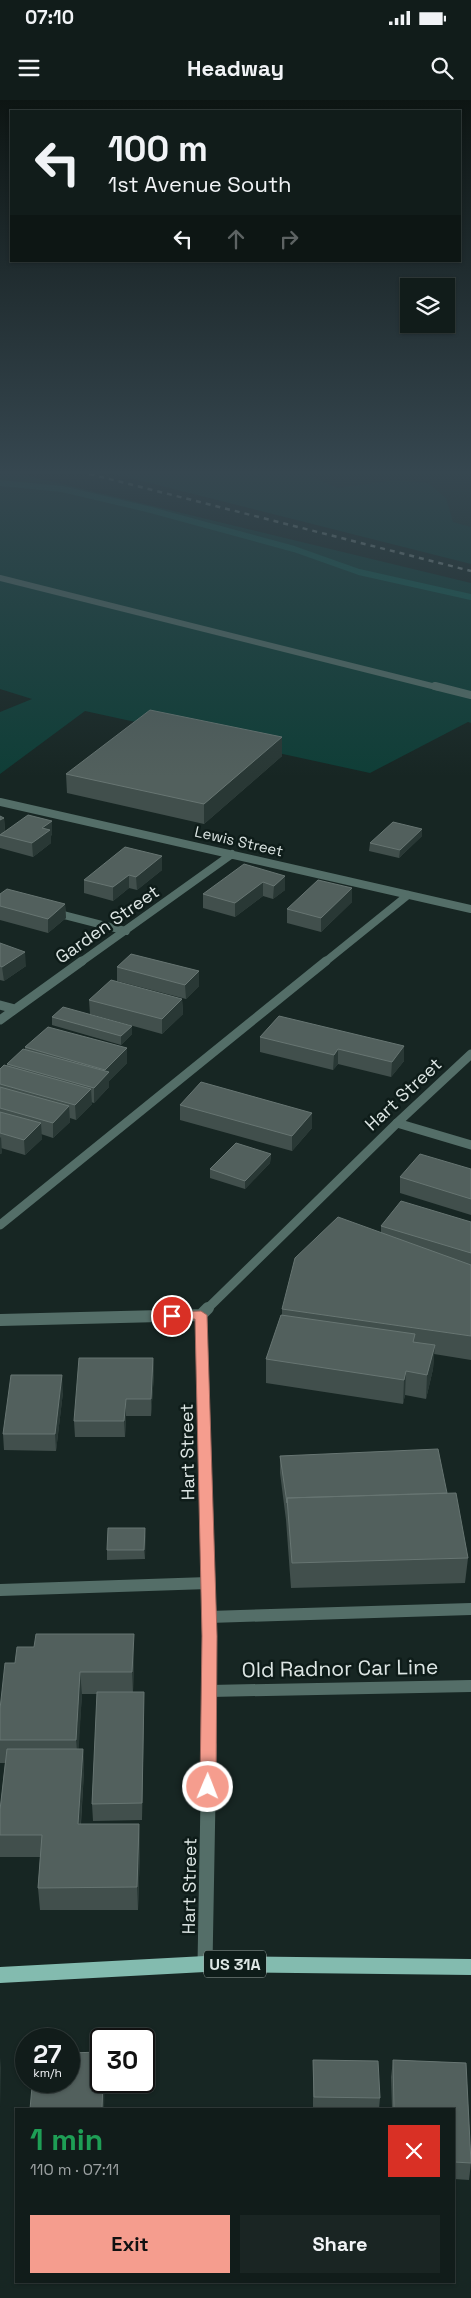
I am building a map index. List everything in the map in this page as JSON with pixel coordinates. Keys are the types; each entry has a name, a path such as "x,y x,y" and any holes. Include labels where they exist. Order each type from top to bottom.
{"main road":[{"name":"US 31A","path":"0,1975 205,1964 471,1967"}],"street":[{"path":"0,578 471,695"},
{"name":"Lewis Street","path":"0,802 471,909"},
{"name":"Garden Street","path":"0,1020 232,854"},
{"path":"0,1225 408,895"},
{"path":"45,911 126,931"},
{"path":"0,1005 14,1009"},
{"name":"Hart Street","path":"205,1964 210,1691 201,1315 397,1123 471,1054"},
{"path":"397,1123 471,1146"},
{"path":"0,1320 201,1315"},
{"path":"0,1590 208,1583"},
{"path":"209,1617 471,1609"},
{"name":"Old Radnor Car Line","path":"210,1691 471,1686"}],"green space":[{"path":"0,572 424,572 471,583 471,723 468,722 370,773 85,711 0,774 0,712 32,699 0,689"}],"building":[{"path":"150,710 282,737 204,804 66,774"},
{"path":"28,815 52,821 42,828 50,830 32,843 0,835"},
{"path":"393,822 422,829 400,850 370,843"},
{"path":"125,847 162,856 136,877 129,875 113,887 84,880"},
{"path":"244,864 285,876 274,886 263,882 235,903 203,894"},
{"path":"318,880 352,888 321,918 287,909"},
{"path":"7,889 65,904 48,919 0,906 0,894"},
{"path":"0,943 25,952 2,967 0,966"},
{"path":"131,954 199,971 185,985 117,967"},
{"path":"111,980 182,999 162,1019 89,1000"},
{"path":"63,1007 132,1026 121,1036 52,1017"},
{"path":"279,1016 404,1046 392,1062 338,1049 334,1055 260,1037"},
{"path":"48,1027 127,1048 105,1070 25,1047"},
{"path":"23,1049 109,1072 94,1088 7,1064"},
{"path":"4,1065 91,1089 75,1105 0,1084 0,1069"},
{"path":"201,1082 312,1113 292,1136 180,1105"},
{"path":"0,1087 69,1106 53,1123 0,1108"},
{"path":"0,1112 41,1123 24,1140 0,1133"},
{"path":"236,1143 271,1154 245,1181 210,1169"},
{"path":"420,1154 471,1169 471,1199 400,1177"},
{"path":"401,1201 471,1222 471,1253 381,1226"},
{"path":"338,1217 471,1265 471,1336 282,1309 295,1258"},
{"path":"281,1315 415,1334 413,1342 435,1345 427,1375 406,1371 404,1380 266,1359"},
{"path":"79,1358 153,1358 151,1399 126,1399 124,1421 74,1421"},
{"path":"11,1375 62,1375 55,1434 3,1434"},
{"path":"438,1449 447,1493 287,1498 287,1503 280,1456"},
{"path":"456,1493 468,1558 292,1563 287,1498"},
{"path":"108,1528 145,1528 144,1550 107,1550"},
{"path":"36,1634 134,1634 132,1672 80,1672 76,1740 0,1740 0,1709 5,1663 15,1663 17,1647 34,1647"},
{"path":"97,1692 144,1692 142,1803 92,1804"},
{"path":"7,1749 83,1749 78,1824 139,1824 137,1887 38,1888 42,1835 0,1835 0,1810"},
{"path":"90,2052 90,2093 103,2093 102,2108 30,2108 31,2093 80,2093 80,2053"},
{"path":"313,2060 378,2061 380,2098 314,2097"},
{"path":"393,2060 466,2063 471,2163 455,2162 455,2108 394,2108"}],"waterway":[{"path":"358,572 471,597"}],"route":[{"path":"172,1316 201,1315 210,1691 208,1787"}]}
